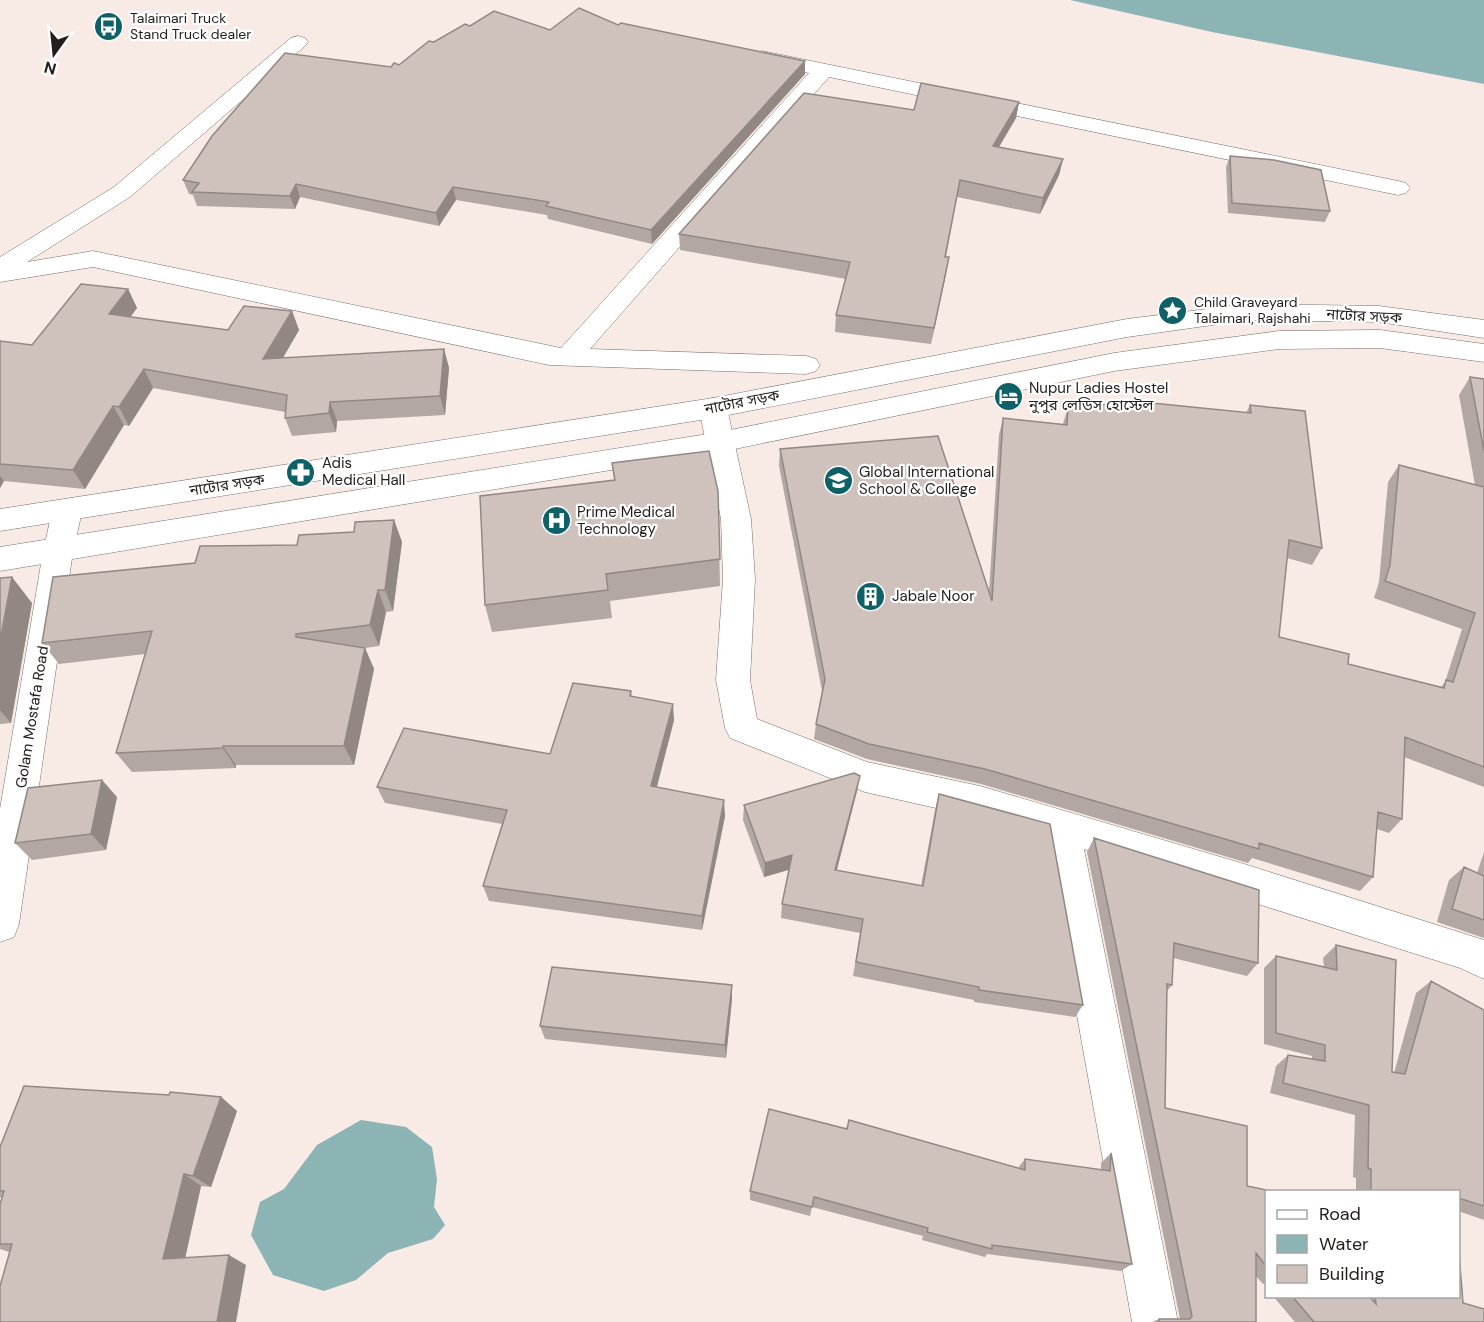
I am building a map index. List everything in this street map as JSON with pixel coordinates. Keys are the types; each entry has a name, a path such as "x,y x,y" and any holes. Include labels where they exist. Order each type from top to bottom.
{"main road":[{"path":"0,268 122,192 298,42"},
{"path":"742,53 1398,188"},
{"path":"568,357 824,70"},
{"path":"0,274 93,260 549,356 806,365"},
{"name":"নাটোর সড়ক","path":"0,520 713,408 1127,328 1248,312 1379,314 1484,329"},
{"path":"0,559 720,442 1114,362 1279,340 1380,339 1484,353"},
{"path":"713,408 736,519 738,579 733,680 742,728 865,777 980,802 1275,891 1468,952 1484,960"},
{"name":"Golam Mostafa Road","path":"0,924 67,511"},
{"path":"1061,826 1155,1322"}],"water":[{"path":"1070,0 1484,0 1484,84 1212,32"},
{"path":"361,1120 406,1127 432,1147 437,1179 434,1207 445,1225 433,1239 388,1253 356,1280 324,1291 273,1275 251,1235 260,1202 284,1189 317,1145"}],"building":[{"path":"579,8 618,25 621,23 805,61 651,230 546,206 549,202 453,187 436,213 296,184 290,196 192,192 199,183 183,180 212,136 285,53 391,67 394,63 399,65 429,41 434,42 465,24 470,26 494,11 550,30"},
{"path":"921,83 1019,102 993,146 1063,159 1043,198 960,180 945,257 949,257 934,328 836,315 850,262 679,234 804,93 914,110"},
{"path":"1230,156 1274,160 1321,170 1330,211 1232,203"},
{"path":"81,284 128,289 109,314 228,330 244,306 292,311 263,359 444,349 440,396 330,402 329,413 285,418 287,395 144,369 119,407 113,406 73,470 0,464 0,341 32,345"},
{"path":"1470,377 1484,379 1484,451"},
{"path":"1142,402 1251,413 1250,405 1305,411 1322,548 1289,540 1279,637 1349,654 1348,664 1444,688 1446,680 1453,682 1475,613 1385,581 1390,565 1399,465 1484,487 1484,767 1405,737 1402,819 1378,812 1373,877 1259,843 1259,849 985,769 869,744 816,724 825,679 780,449 938,436 992,601 1003,418 1067,425 1068,407"},
{"path":"709,451 718,491 720,559 606,574 608,590 485,605 480,496 615,480 612,463"},
{"path":"394,520 385,590 378,590 370,625 296,634 296,637 365,648 344,746 223,746 223,748 116,753 152,631 42,643 53,577 195,563 200,546 297,545 299,535 354,532 355,522"},
{"path":"12,577 0,641 0,578"},
{"path":"573,683 631,691 630,696 673,704 651,786 724,800 702,916 483,886 507,810 377,787 404,728 550,754"},
{"path":"854,773 860,776 835,870 923,886 939,794 1050,824 1083,1005 979,990 979,987 856,962 863,919 782,904 792,855 765,863 744,805"},
{"path":"102,780 91,834 15,843 28,788"},
{"path":"1094,838 1259,890 1258,963 1174,943 1172,985 1167,984 1165,1108 1247,1126 1247,1186 1266,1190 1265,1265 1256,1253 1256,1322 1159,1322 1159,1319 1190,1319 1192,1316"},
{"path":"1464,867 1484,876 1484,920 1452,909"},
{"path":"1336,945 1396,960 1392,1072 1405,1074 1431,981 1484,1010 1484,1206 1460,1199 1460,1190 1371,1190 1371,1169 1368,1168 1369,1105 1283,1083 1288,1055 1325,1061 1325,1045 1276,1033 1276,956 1337,970"},
{"path":"552,967 732,985 725,1045 540,1026"},
{"path":"24,1086 169,1095 170,1092 221,1097 193,1176 184,1174 163,1259 229,1255 217,1322 0,1322 0,1286 12,1244 0,1244 0,1204 4,1191 0,1191 0,1147"},
{"path":"769,1109 847,1129 849,1120 1025,1170 1025,1159 1110,1171 1111,1153 1132,1264 992,1245 992,1249 927,1232 928,1228 814,1197 812,1207 750,1191"},
{"path":"1460,1265 1463,1303 1484,1309 1484,1322 1314,1322 1294,1298 1371,1298 1376,1304 1375,1298 1460,1298"}],"place":[{"name":"Talaimari Truck Stand Truck dealer","path":"109,26"},
{"name":"Child Graveyard Talaimari, Rajshahi","path":"1173,310"},
{"name":"Nupur Ladies Hostel নুপুর লেডিস হোস্টেল","path":"1008,397"},
{"name":"Adis Medical Hall","path":"301,472"},
{"name":"Global International School & College","path":"838,481"},
{"name":"Prime Medical Technology","path":"556,521"},
{"name":"Jabale Noor","path":"871,596"}]}
